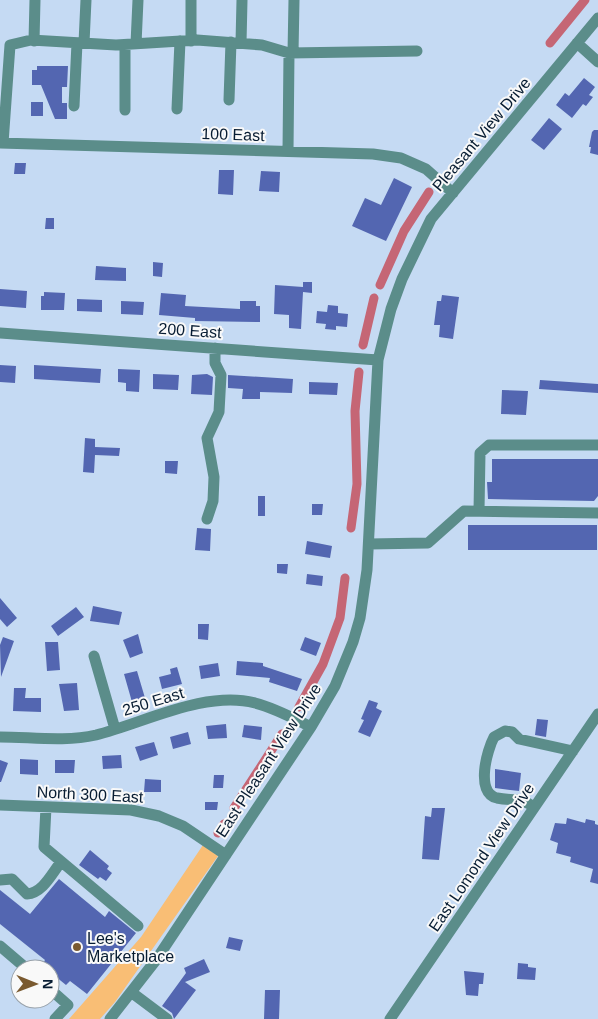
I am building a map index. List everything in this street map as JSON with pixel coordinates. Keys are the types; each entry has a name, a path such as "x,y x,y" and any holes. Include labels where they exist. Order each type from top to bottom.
{"street":[{"path":"34,41 35,0"},
{"path":"74,106 86,0"},
{"path":"125,110 131,44 138,0"},
{"path":"176,109 191,0"},
{"path":"229,100 242,0"},
{"path":"288,152 294,0"},
{"name":"Pleasant View Drive","path":"402,279 431,219 598,18"},
{"path":"1,143 5,48 10,45 34,41 131,44 185,41 262,44 291,53 416,50"},
{"path":"577,43 598,62"},
{"name":"100 East","path":"1,143 372,154 402,158 426,169 453,193"},
{"name":"East Pleasant View Drive","path":"110,1019 156,960 311,727 335,686 354,642 364,596 369,544 378,360 391,309 402,279"},
{"name":"200 East","path":"0,333 378,360"},
{"path":"208,519 213,501 214,477 207,438 218,412 221,375 215,363 215,348"},
{"path":"479,511 480,453 489,445 598,445"},
{"path":"369,544 428,543 464,511 598,513"},
{"path":"94,656 115,729"},
{"name":"250 East","path":"0,737 59,738 94,736 201,703 224,700 254,702 277,710 311,727"},
{"name":"East Lomond View Drive","path":"390,1019 598,714"},
{"path":"534,807 522,799 495,798 488,791 484,771 494,737 505,731 512,732 519,739 572,751"},
{"name":"North 300 East","path":"0,805 131,810 159,816 183,826 226,855"},
{"path":"46,807 44,847 138,926"},
{"path":"0,880 12,879 27,894 32,894 38,891 61,862"},
{"path":"0,946 15,959"},
{"path":"131,992 167,1019"},
{"path":"55,1019 68,1005 60,998"}],"shaded area":[{"path":"203,845 218,856 115,1002 100,1019 69,1019 141,937"}],"building":[{"path":"37,66 68,66 67,87 62,87 62,103 67,103 67,119 55,119 41,85 32,85 32,70 37,70"},
{"path":"584,78 595,87 589,95 593,97 586,106 583,104 572,118 556,105 565,93 569,96"},
{"path":"31,102 43,102 43,116 31,116"},
{"path":"549,118 562,129 544,150 531,140"},
{"path":"594,130 598,130 598,155 590,153 591,147 589,147"},
{"path":"15,163 26,163 25,174 14,174"},
{"path":"219,170 234,170 233,195 218,194"},
{"path":"261,171 280,172 279,192 259,191"},
{"path":"394,178 412,187 386,241 352,226 365,198 381,205"},
{"path":"46,218 54,218 54,229 45,229"},
{"path":"153,262 163,263 162,277 153,276"},
{"path":"96,266 126,268 126,281 95,280"},
{"path":"303,282 312,282 312,293 303,292 301,329 289,328 289,315 274,314 275,285 303,287"},
{"path":"0,289 27,291 26,308 0,306"},
{"path":"44,292 65,293 64,310 41,310 41,296 44,296"},
{"path":"161,293 186,295 185,306 240,309 240,301 256,301 256,306 260,306 260,322 195,321 195,318 159,315"},
{"path":"442,295 459,297 453,339 439,337 440,325 434,325 437,301 441,301"},
{"path":"77,299 102,300 102,312 77,311"},
{"path":"121,301 144,302 143,315 121,314"},
{"path":"328,305 338,306 338,313 348,314 347,327 336,326 336,330 325,329 326,324 316,323 317,311 327,312"},
{"path":"0,365 16,366 15,383 0,382"},
{"path":"34,365 101,369 100,383 34,379"},
{"path":"118,369 140,370 139,392 126,391 126,383 118,382"},
{"path":"153,374 179,375 178,390 153,389"},
{"path":"207,374 213,377 212,395 191,394 192,375"},
{"path":"228,375 293,379 292,393 260,392 260,399 242,399 243,389 228,388"},
{"path":"540,380 598,384 598,393 539,389"},
{"path":"309,382 338,383 337,395 309,394"},
{"path":"502,390 528,391 526,415 501,414"},
{"path":"85,438 95,439 95,447 120,448 119,456 95,455 94,473 83,472"},
{"path":"492,459 598,459 598,496 594,501 488,499 487,482 492,482"},
{"path":"165,461 178,461 177,474 165,473"},
{"path":"258,496 265,496 265,516 258,516"},
{"path":"312,504 323,504 322,515 312,515"},
{"path":"468,525 597,525 597,550 468,550"},
{"path":"197,528 211,529 210,551 195,550"},
{"path":"307,541 332,546 330,558 305,554"},
{"path":"277,564 288,564 287,574 277,573"},
{"path":"307,574 323,576 322,586 306,584"},
{"path":"0,598 17,618 7,627 0,619"},
{"path":"93,606 122,612 119,625 90,621"},
{"path":"76,607 84,617 58,636 51,626"},
{"path":"198,624 209,624 208,640 198,639"},
{"path":"138,634 143,653 130,658 123,640"},
{"path":"3,637 14,641 1,677 0,645"},
{"path":"305,637 321,643 316,656 300,650"},
{"path":"45,642 58,642 60,670 47,671"},
{"path":"237,661 263,663 263,666 302,679 297,691 269,682 270,678 236,675"},
{"path":"218,663 220,676 201,679 199,666"},
{"path":"177,667 182,684 162,689 159,677 171,674 170,669"},
{"path":"137,671 145,698 132,702 124,674"},
{"path":"77,683 79,710 64,711 59,684"},
{"path":"14,688 26,688 25,698 41,698 41,712 13,711"},
{"path":"369,700 378,703 376,708 382,711 370,737 358,732 364,720 361,719"},
{"path":"537,719 548,720 546,737 535,735"},
{"path":"226,724 227,738 208,739 206,726"},
{"path":"244,725 262,727 261,740 242,737"},
{"path":"188,732 191,744 173,749 170,737"},
{"path":"154,742 158,755 140,761 135,747"},
{"path":"121,755 122,768 103,769 102,756"},
{"path":"20,759 38,760 38,775 20,774"},
{"path":"0,760 8,763 1,782 0,782"},
{"path":"55,760 75,760 74,773 55,773"},
{"path":"495,769 521,773 519,791 495,788"},
{"path":"214,775 224,775 223,788 213,788"},
{"path":"145,779 161,780 161,792 144,792"},
{"path":"205,802 218,802 217,810 205,810"},
{"path":"432,808 445,808 439,860 422,859 425,816 431,817"},
{"path":"567,818 585,823 586,819 595,821 595,824 598,825 598,884 590,882 593,869 570,862 571,857 556,853 558,843 550,840 555,823 566,824"},
{"path":"90,850 109,866 107,869 112,873 106,881 100,877 98,879 79,865"},
{"name":"Lee's Marketplace","path":"59,879 105,917 109,911 136,933 87,994 70,981 66,985 60,980 60,959 44,959 0,924 0,890 30,914"},
{"path":"229,937 243,940 240,951 226,948"},
{"path":"204,959 210,972 185,982 196,990 174,1019 172,1013 162,1006 186,973 184,968"},
{"path":"518,963 528,964 528,967 536,968 535,980 517,979"},
{"path":"464,971 484,973 483,984 479,984 478,996 466,995"},
{"path":"265,990 280,990 279,1019 264,1019"}],"waterway":[{"path":"550,43 585,0"},
{"path":"380,285 404,231 429,192"},
{"path":"363,345 374,298"},
{"path":"351,528 357,484 355,411 359,372"},
{"path":"299,707 323,664 340,618 345,578"},
{"path":"234,808 282,734"},
{"path":"218,833 224,824"}],"place":[{"name":"Lee's Marketplace","path":"77,947"}]}
